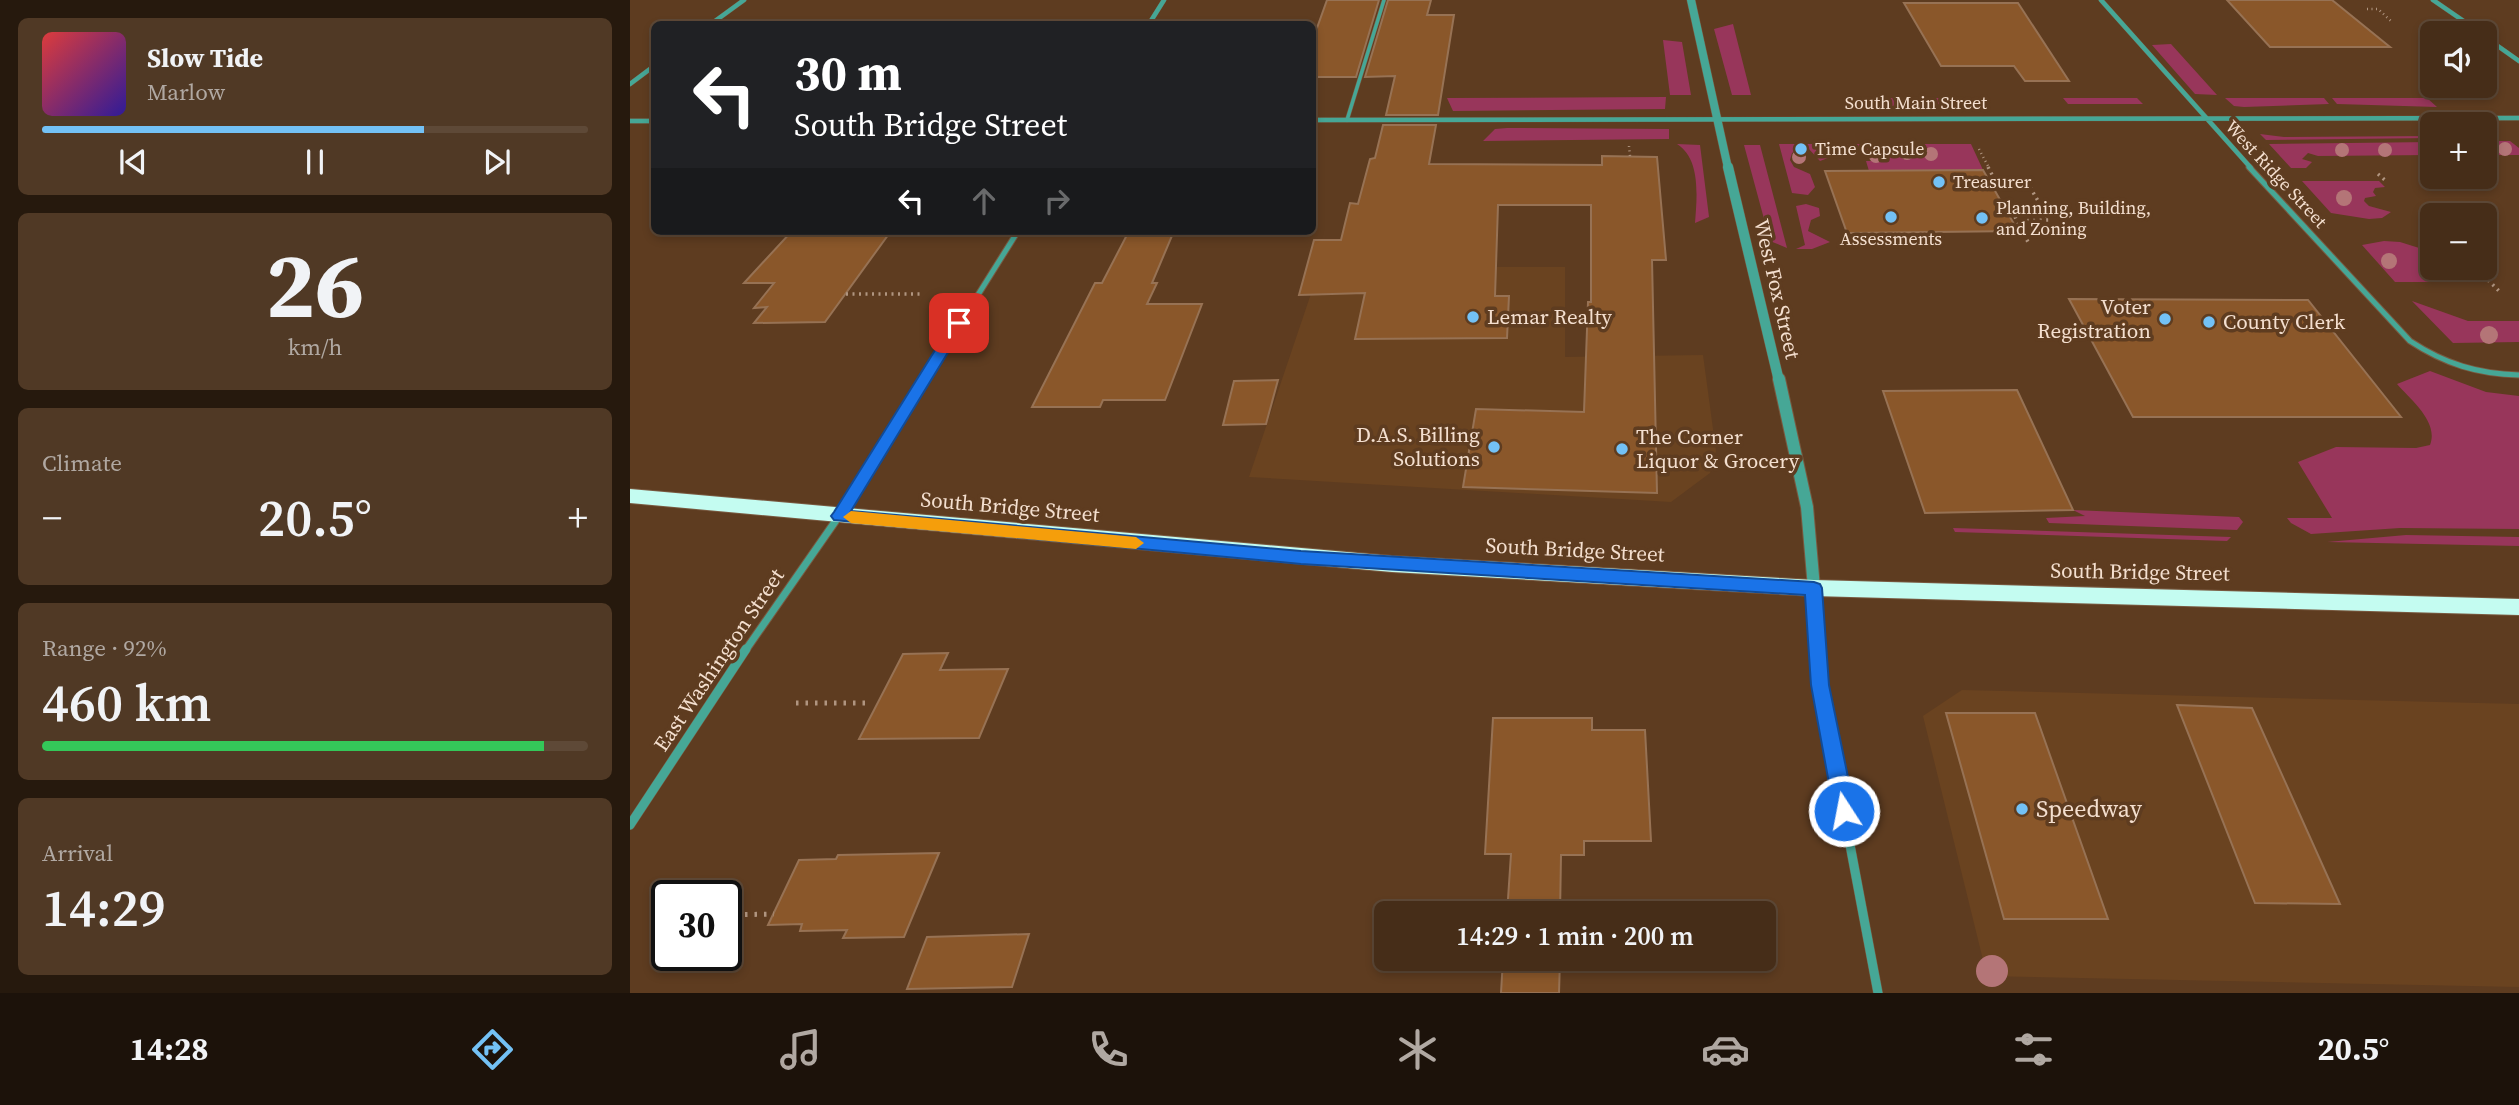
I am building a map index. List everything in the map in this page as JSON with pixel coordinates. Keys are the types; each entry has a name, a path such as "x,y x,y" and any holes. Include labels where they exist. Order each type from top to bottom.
{"highway":[{"name":"South Bridge Street","path":"630,496 1304,558 1814,588 2519,607"}],"street":[{"path":"715,21 744,0"},
{"path":"1151,21 1164,0"},
{"name":"West Fox Street","path":"1691,0 1715,119 1754,270 1807,507 1814,588"},
{"name":"West Ridge Street","path":"2101,0 2205,119 2410,341 2438,360 2474,372 2519,375"},
{"path":"2434,0 2463,21"},
{"path":"2497,45 2519,61"},
{"path":"630,84 651,68"},
{"name":"South Main Street","path":"1316,120 2519,118"},
{"path":"630,121 651,121"},
{"name":"East Washington Street","path":"630,825 702,713 839,516 1015,235"},
{"path":"1814,588 1820,685 1878,993"}],"lane":[{"path":"1347,120 1384,0"}],"path":[{"path":"2367,9 2378,9 2391,21"},
{"path":"1975,141 2000,190"},
{"path":"2378,174 2386,181"},
{"path":"1995,180 2026,180 2049,220 2016,220"},
{"path":"2012,211 2028,242"},
{"path":"2488,280 2500,292"},
{"path":"846,294 924,294"},
{"path":"796,703 869,703"},
{"path":"742,915 774,914"}],"shaded area":[{"path":"1733,24 1751,95 1732,95 1714,29"},
{"path":"1663,40 1682,42 1691,95 1670,95"},
{"path":"2171,44 2217,95 2195,94 2152,45"},
{"path":"1666,97 1665,109 1453,111 1447,98"},
{"path":"1864,98 1974,98 1980,110 1871,110"},
{"path":"2063,98 2137,98 2143,104 2068,104"},
{"path":"2225,98 2324,98 2329,104 2244,107 2234,106"},
{"path":"2332,98 2427,98 2437,107 2337,104"},
{"path":"1495,129 1669,129 1669,139 1483,141"},
{"path":"2260,134 2284,137 2420,136 2420,138 2266,140"},
{"path":"2497,141 2510,141 2519,148 2519,155 2497,155"},
{"path":"2420,142 2420,155 2318,156 2308,153 2302,159 2312,162 2306,168 2291,168 2269,144"},
{"path":"1677,144 1700,145 1709,217 1695,223 1697,191 1694,169 1685,151"},
{"path":"1779,144 1971,144 1983,170 1869,171 1866,161 1882,161 1887,155 1867,150 1831,149 1825,150 1828,158 1820,161 1808,148 1801,147 1792,153 1790,160 1794,167 1810,174 1815,187 1808,195 1792,193"},
{"path":"1744,145 1760,145 1787,248 1770,241"},
{"path":"2302,181 2379,181 2385,187 2375,188 2373,192 2376,196 2365,198 2364,201 2369,206 2391,212 2382,218 2369,219 2331,213"},
{"path":"1806,204 1819,208 1820,216 1811,220 1808,231 1830,242 1812,249 1796,249 1805,245 1796,206"},
{"path":"2384,241 2400,242 2420,248 2420,280 2483,282 2395,282 2362,245"},
{"path":"1320,267 1565,267 1565,357 1703,355 1716,451 1710,473 1671,502 1249,477"},
{"path":"2412,301 2468,321 2519,321 2519,342 2453,343"},
{"path":"2430,371 2486,392 2519,396 2519,529 2400,528 2311,534 2291,523 2287,518 2332,518 2298,462 2336,447 2416,448 2430,445 2432,436 2427,420 2397,384"},
{"path":"2073,510 2239,517 2243,522 2237,530 2049,523 2046,518 2085,516"},
{"path":"1953,528 2231,537 2227,541 1955,532"},
{"path":"2406,535 2519,537 2519,546 2327,542"},
{"path":"1962,690 2519,704 2519,987 1987,976 1923,716"}],"building":[{"path":"1327,0 1379,0 1356,77 1316,77 1316,31"},
{"path":"1388,0 1431,0 1427,15 1454,15 1438,115 1386,115 1395,76 1365,77"},
{"path":"2227,0 2332,0 2390,47 2270,47"},
{"path":"1904,3 2018,3 2069,81 2025,81 2014,66 1941,66"},
{"path":"1383,125 1436,125 1429,164 1602,165 1602,156 1657,157 1666,260 1652,260 1657,493 1463,487 1476,409 1584,412 1588,302 1591,302 1591,205 1498,205 1495,296 1509,296 1507,338 1355,339 1365,293 1299,295 1314,240 1341,240 1350,203 1358,204 1370,159 1375,158"},
{"path":"1983,170 2018,231 1847,233 1825,171"},
{"path":"788,235 888,235 825,322 754,323 767,307 754,308 774,283 744,283"},
{"path":"1127,235 1172,235 1152,283 1157,283 1147,304 1202,304 1165,400 1103,400 1100,407 1032,407 1095,283 1102,283"},
{"path":"2069,299 2308,300 2401,417 2133,417"},
{"path":"1278,380 1266,424 1223,425 1234,381"},
{"path":"2017,390 2073,510 1925,513 1883,391"},
{"path":"948,653 940,670 1008,669 979,738 859,739 903,654"},
{"path":"2177,705 2252,708 2340,904 2255,903"},
{"path":"1946,713 2035,713 2108,919 2004,919"},
{"path":"1493,718 1592,718 1592,730 1645,730 1651,841 1584,841 1584,855 1561,855 1560,901 1508,901 1511,854 1485,854"},
{"path":"939,853 904,937 843,938 847,930 800,931 802,924 768,925 799,860 836,859 838,855"},
{"path":"1029,934 1012,987 907,989 927,937"},
{"path":"1502,971 1560,971 1559,993 1501,993"}],"slow traffic":[{"path":"851,517 1136,543"}],"place":[{"name":"Time Capsule","path":"1801,149"},
{"name":"Treasurer","path":"1939,182"},
{"name":"Assessments","path":"1891,217"},
{"name":"Planning, Building, and Zoning","path":"1982,218"},
{"name":"Lemar Realty","path":"1473,317"},
{"name":"Voter Registration","path":"2165,319"},
{"name":"County Clerk","path":"2209,322"},
{"name":"D.A.S. Billing Solutions","path":"1494,447"},
{"name":"The Corner Liquor & Grocery","path":"1622,449"},
{"name":"Speedway","path":"2022,809"}],"route":[{"path":"959,323 839,516 1301,558 1814,588 1820,685 1844,811"}]}
